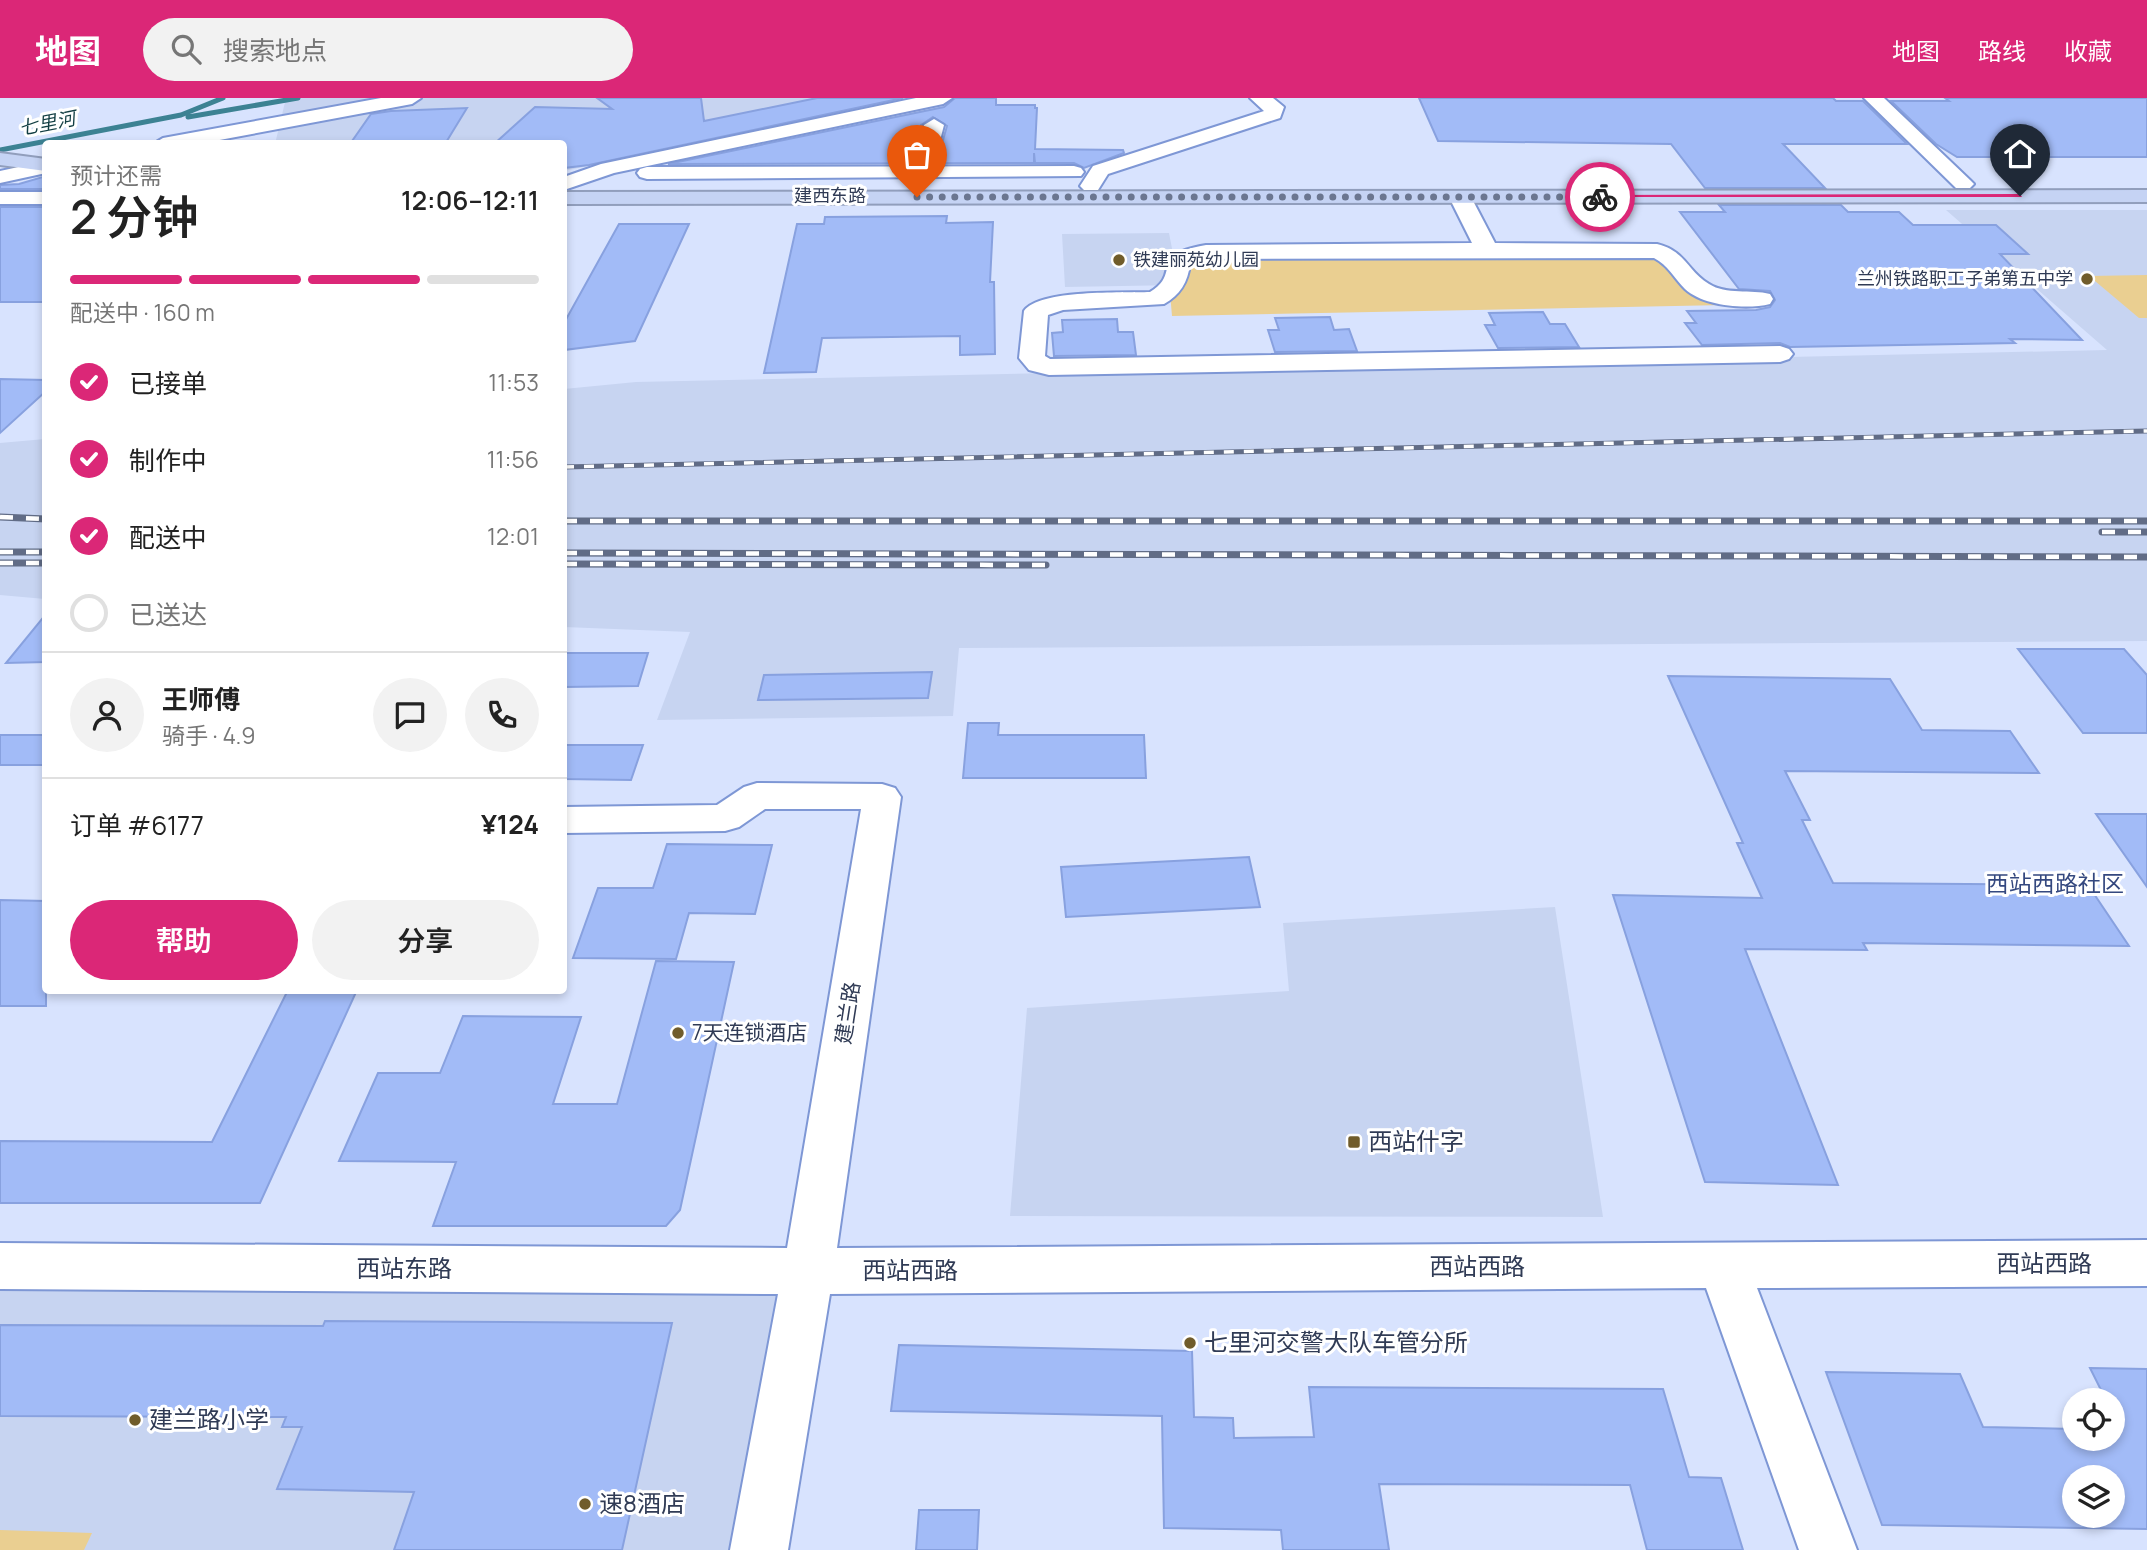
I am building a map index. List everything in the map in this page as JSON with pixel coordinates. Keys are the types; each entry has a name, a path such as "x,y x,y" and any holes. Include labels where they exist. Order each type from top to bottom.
{"highway":[{"path":"0,147 42,152"},
{"path":"0,159 42,165"},
{"name":"建西东路","path":"567,184 926,168 1091,186 2147,184"},
{"name":"建西东路","path":"567,198 2147,196"}],"street":[{"path":"184,140 335,105 412,98"},
{"path":"567,183 621,165 943,98"},
{"path":"1091,186 1100,170 1273,114 1275,107 1259,98"},
{"path":"1873,98 1963,184"},
{"path":"926,168 934,125"},
{"path":"209,140 225,132"},
{"path":"0,177 42,167"},
{"path":"647,173 926,168 1074,172"},
{"path":"1460,197 1487,250"},
{"path":"0,198 42,198"},
{"path":"1761,299 1707,292 1695,285 1675,259 1657,251 1206,252 1187,255 1180,261 1177,279 1168,294 1156,299 1060,303 1036,311 1032,358 1038,365 1049,367 1780,354"},
{"name":"建兰路","path":"567,820 726,818 757,796 882,797 808,1271 759,1550"},
{"name":"西站西路","path":"808,1271 2147,1263"},
{"path":"1723,1265 1828,1550"},
{"name":"西站东路","path":"0,1266 808,1271"}],"shaded area":[{"path":"286,98 913,98 567,170 567,140 276,140"},
{"path":"1946,210 2147,210 2147,641 959,648 953,716 657,720 690,632 567,627 567,389 636,382 2107,350"},
{"name":"铁建丽苑幼儿园","path":"1169,233 1179,285 1065,287 1062,234"},
{"path":"1652,255 1725,305 1172,316 1168,270 1212,258"},
{"path":"2147,275 2147,318 2139,318 2089,276"},
{"path":"42,439 42,599 0,595 0,443"},
{"path":"1555,907 1603,1217 1010,1216 1027,1008 1289,991 1283,923"},
{"path":"808,1271 753,1550 0,1550 0,1290"},
{"path":"0,1530 92,1533 84,1550 0,1550"}],"building":[{"path":"597,98 701,98 704,121 817,98 903,98 567,168 567,140 498,140 535,107 612,109"},
{"path":"955,98 996,98 996,105 1035,105 1035,149 1123,150 1124,153 1084,168 1074,163 1035,163 1034,153 1034,163 668,164 944,107","holes":["933,117 947,126 939,154 923,155 917,148 921,125"]},
{"path":"1419,98 1833,98 1836,101 1863,101 1907,144 1783,144 1825,188 1705,188 1671,144 1438,141"},
{"path":"1945,98 2147,98 2147,157 1957,157 1936,144 1891,101 1949,101"},
{"path":"467,108 447,140 353,140 371,114"},
{"path":"42,177 42,189 0,189 0,185 19,184"},
{"path":"1719,205 1841,205 1848,212 1899,212 1913,225 1996,225 2028,254 2000,254 2082,340 2010,339 2015,343 1790,347 1780,343 1702,345 1685,323 1696,323 1687,311 1756,310 1770,307 1775,300 1770,291 1739,289 1680,212 1725,212"},
{"path":"0,207 42,207 42,302 0,302"},
{"path":"947,216 946,223 993,222 990,282 994,282 995,354 960,355 960,336 822,338 816,372 764,373 797,224 824,224 825,217"},
{"path":"619,224 689,224 635,341 567,350 567,318"},
{"path":"1543,312 1550,324 1565,324 1579,347 1498,348 1485,325 1495,325 1489,313"},
{"path":"1330,317 1334,330 1349,329 1357,351 1275,352 1268,330 1279,330 1275,318"},
{"path":"1117,319 1118,332 1133,332 1136,355 1054,356 1052,333 1063,332 1062,320"},
{"path":"0,379 42,380 42,395 0,433"},
{"path":"42,619 42,662 6,663"},
{"path":"2018,649 2124,649 2147,675 2147,733 2083,733"},
{"path":"567,653 648,653 638,686 567,687"},
{"path":"932,672 928,698 758,700 764,675"},
{"path":"1668,676 1890,679 1922,730 2010,731 2039,773 1785,771 1810,820 1802,820 1833,883 2088,885 2129,946 1863,943 1867,950 1745,949 1838,1185 1705,1182 1613,895 1762,898 1737,843 1743,843"},
{"path":"968,723 999,723 998,735 1144,735 1146,778 963,778"},
{"path":"0,735 42,735 42,765 0,765"},
{"path":"567,745 643,745 631,780 567,779"},
{"path":"2096,814 2147,814 2147,887"},
{"path":"667,844 772,845 755,914 689,913 676,959 573,958 598,888 653,888"},
{"path":"1249,857 1260,907 1066,917 1061,867"},
{"path":"0,900 42,901 42,994 46,994 46,1006 0,1006"},
{"name":"7天连锁酒店","path":"656,961 734,962 680,1210 666,1226 433,1226 456,1162 339,1161 378,1073 440,1073 463,1016 581,1017 553,1104 617,1104"},
{"path":"286,994 355,994 260,1203 0,1203 0,1141 212,1142"},
{"path":"325,1321 672,1323 622,1550 394,1550 414,1492 277,1489 302,1427 282,1427 286,1417 0,1416 0,1325 323,1326"},
{"path":"899,1345 1192,1351 1194,1417 1233,1418 1234,1438 1314,1437 1309,1387 1663,1389 1689,1477 1721,1478 1743,1550 1647,1550 1630,1485 1379,1484 1389,1550 1283,1550 1281,1530 1164,1528 1162,1416 891,1411"},
{"path":"2090,1368 2147,1369 2147,1529 2081,1528 2125,1528 2125,1465 2062,1465 2062,1528 1882,1525 1826,1372 1960,1374 1983,1427 2062,1429 2062,1451 2125,1451 2125,1388 2100,1388"},
{"path":"919,1510 979,1510 977,1550 916,1550"}],"waterway":[{"name":"七里河","path":"52,140 181,115 223,98"},
{"path":"188,117 298,98"},
{"name":"七里河","path":"0,150 42,142"}],"tunnel":[{"path":"926,165 930,148"}],"railway":[{"path":"567,467 2147,431"},
{"path":"0,517 42,519"},
{"path":"567,521 2147,521"},
{"path":"2102,532 2147,532"},
{"path":"0,552 42,552"},
{"path":"567,553 2147,557"},
{"path":"0,563 42,563"},
{"path":"567,564 1046,565"}],"way so far":[{"path":"917,197 1600,197"}],"place":[{"name":"铁建丽苑幼儿园","path":"1119,260"},
{"name":"兰州铁路职工子弟第五中学","path":"2087,279"},
{"name":"7天连锁酒店","path":"678,1033"},
{"name":"西站什字","path":"1354,1142"},
{"name":"七里河交警大队车管分所","path":"1190,1343"},
{"name":"建兰路小学","path":"135,1420"},
{"name":"速8酒店","path":"585,1504"}],"district":[{"name":"西站西路社区","path":"2055,884"}],"route":[{"path":"1600,197 2020,196"}]}
